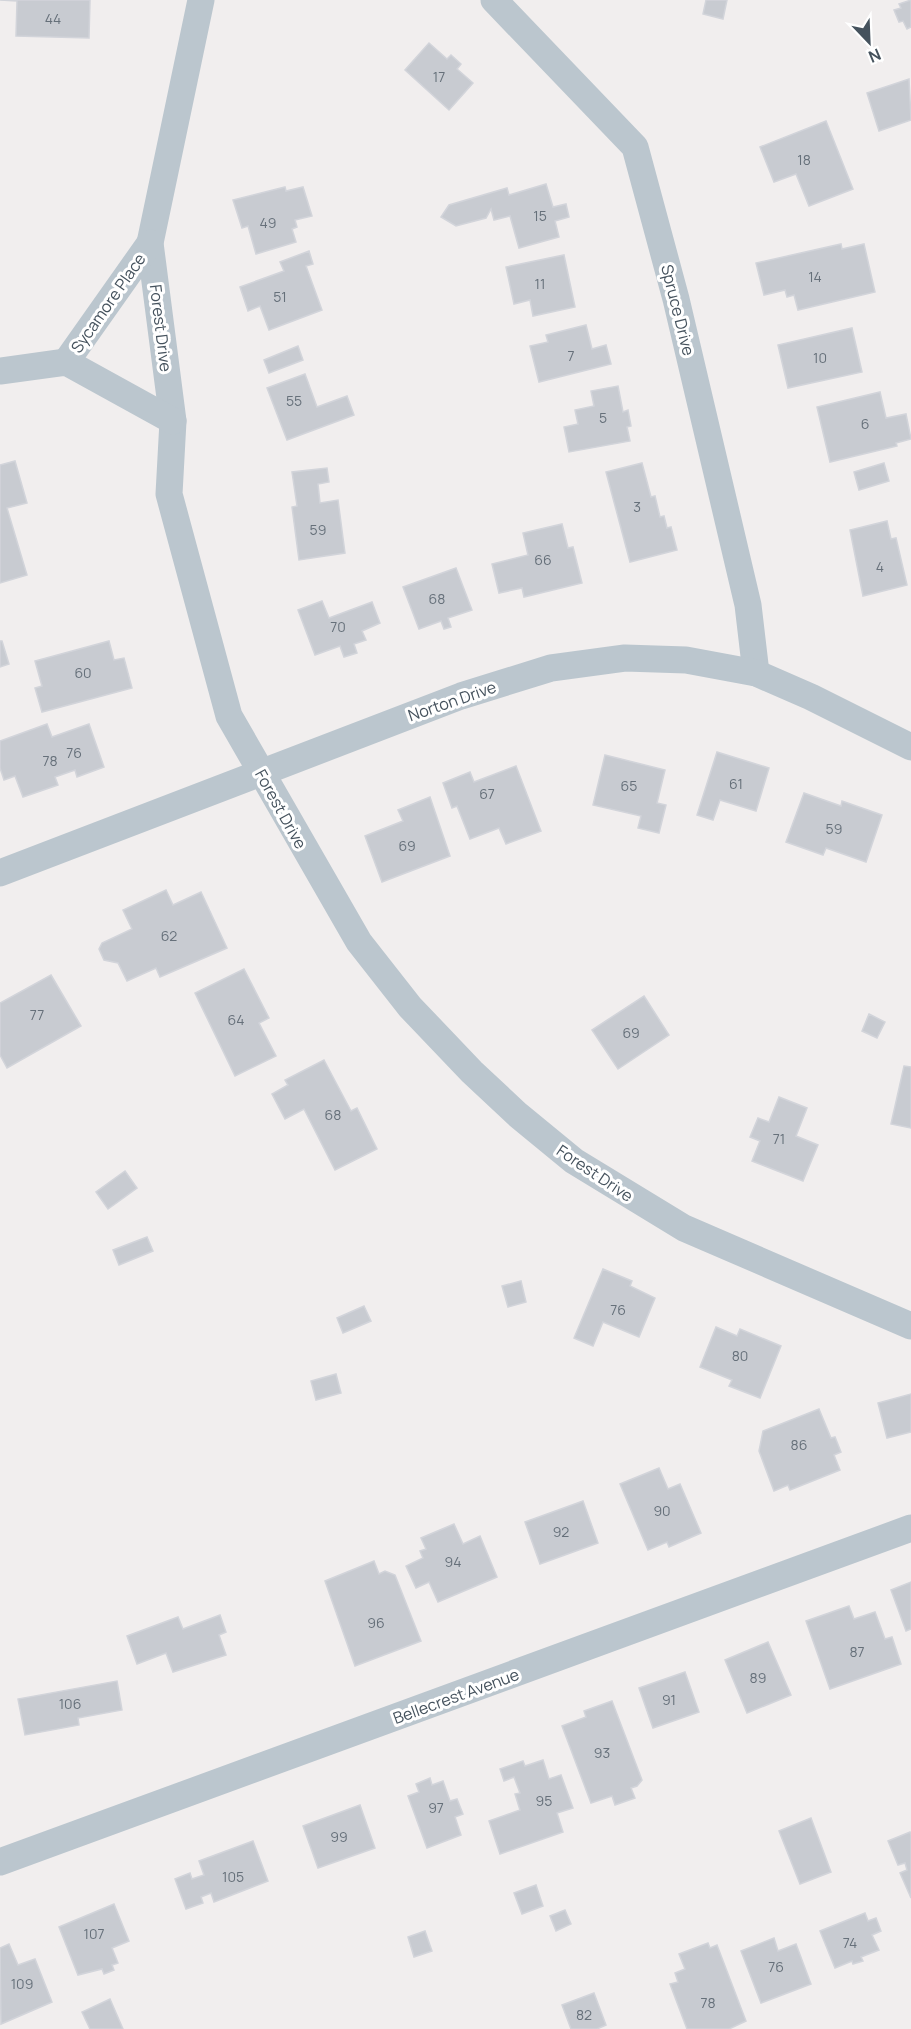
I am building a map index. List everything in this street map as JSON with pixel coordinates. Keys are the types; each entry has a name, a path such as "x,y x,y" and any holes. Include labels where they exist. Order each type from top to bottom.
{"street":[{"name":"Forest Drive","path":"201,0 150,243 173,421 169,494 229,716 359,942 410,1007 472,1072 518,1115 574,1161 684,1228 911,1326"},
{"name":"Spruce Drive","path":"494,0 635,147 676,299 748,605 756,673"},
{"name":"Sycamore Place","path":"66,362 150,243"},
{"name":"Sycamore Place","path":"0,371 66,362 173,421"},
{"name":"Norton Drive","path":"0,873 461,696 551,668 625,658 686,660 756,673 811,697 911,747"},
{"name":"Bellecrest Avenue","path":"0,1862 911,1528"}],"building":[{"path":"0,0 90,0 89,38 16,36 17,1"},
{"path":"706,0 727,0 723,19 703,14"},
{"path":"911,0 911,27 907,29 903,21 899,22 894,10 901,8 899,4"},
{"path":"429,43 447,59 451,55 461,64 457,69 473,83 449,110 405,70"},
{"path":"909,79 911,120 879,131 867,93"},
{"path":"826,121 853,189 809,206 796,174 774,182 760,147"},
{"path":"546,184 553,207 566,204 569,217 555,221 559,237 519,248 510,216 494,220 491,209 486,218 456,226 441,217 449,205 507,188 509,195"},
{"path":"285,187 286,191 303,187 312,216 295,220 297,227 292,229 296,242 256,254 248,226 242,228 233,200"},
{"path":"841,244 842,249 864,244 875,292 798,310 794,295 787,297 785,290 764,295 756,263"},
{"path":"309,251 313,264 306,266 322,310 269,330 260,306 248,311 240,287 284,271 280,262"},
{"path":"564,255 575,307 533,316 530,300 514,304 506,267"},
{"path":"586,325 592,349 606,345 611,364 539,382 530,346 548,342 546,335"},
{"path":"852,328 862,372 788,388 778,345"},
{"path":"298,346 303,360 269,373 264,360"},
{"path":"305,374 317,407 347,396 354,415 287,440 267,388"},
{"path":"618,386 623,412 628,410 631,426 627,427 630,441 569,452 564,427 578,424 575,410 594,406 591,391"},
{"path":"880,392 886,418 906,414 911,439 896,443 897,446 830,462 817,407"},
{"path":"15,461 27,503 7,508 27,575 0,583 0,465"},
{"path":"642,463 651,497 655,496 660,517 664,516 667,528 671,527 677,550 630,562 606,472"},
{"path":"884,463 889,481 859,490 854,472"},
{"path":"327,468 329,482 318,484 320,503 338,500 345,553 299,560 292,507 297,506 292,472"},
{"path":"887,521 891,539 896,538 907,585 863,596 850,530"},
{"path":"562,524 568,548 573,547 582,583 524,597 522,588 499,593 492,564 528,555 523,533"},
{"path":"456,568 472,610 448,618 451,627 444,629 441,621 419,629 403,587"},
{"path":"322,601 329,618 372,602 380,623 362,631 366,640 354,644 357,653 344,657 340,646 315,655 298,610"},
{"path":"0,641 2,641 9,664 0,667"},
{"path":"109,641 114,660 124,658 132,688 42,712 35,688 42,686 35,661"},
{"path":"47,724 52,737 89,724 104,767 77,777 75,770 55,777 58,785 23,797 15,776 4,780 0,768 0,741"},
{"path":"717,752 769,768 756,811 720,800 713,820 697,815"},
{"path":"605,755 665,770 657,803 666,805 659,833 638,828 641,816 593,805"},
{"path":"516,766 541,831 506,844 499,828 470,839 457,806 452,808 443,783 470,772 474,782"},
{"path":"804,793 841,806 842,801 882,815 866,862 826,848 823,855 786,842"},
{"path":"430,797 450,856 382,882 365,836 403,821 398,810"},
{"path":"166,890 173,905 201,892 227,948 160,977 156,968 127,981 118,963 104,960 99,949 102,943 132,929 123,910"},
{"path":"244,969 269,1018 259,1023 276,1056 235,1076 195,993"},
{"path":"51,975 81,1026 7,1068 0,1055 0,1003"},
{"path":"644,996 669,1035 618,1069 592,1030"},
{"path":"869,1014 885,1022 877,1038 862,1031"},
{"path":"324,1060 351,1111 357,1108 377,1149 335,1170 304,1109 285,1119 272,1094 288,1085 285,1080"},
{"path":"904,1066 911,1067 911,1128 891,1124"},
{"path":"779,1097 807,1108 796,1136 818,1145 803,1181 752,1161 760,1141 750,1137 758,1118 769,1122"},
{"path":"125,1171 137,1188 108,1209 96,1192"},
{"path":"147,1237 153,1251 119,1265 113,1250"},
{"path":"603,1269 632,1281 630,1286 655,1298 639,1337 603,1322 593,1346 574,1338"},
{"path":"521,1281 526,1302 508,1307 502,1286"},
{"path":"364,1306 371,1321 343,1333 337,1318"},
{"path":"716,1327 737,1336 740,1329 781,1346 760,1398 729,1386 732,1380 700,1367"},
{"path":"336,1374 341,1393 316,1400 311,1381"},
{"path":"911,1394 911,1432 887,1438 878,1403"},
{"path":"819,1409 831,1438 835,1437 841,1452 834,1455 840,1470 790,1490 788,1485 774,1491 759,1451 763,1431"},
{"path":"659,1468 668,1489 680,1484 701,1533 669,1547 667,1542 648,1550 620,1484"},
{"path":"583,1501 598,1543 540,1564 525,1522"},
{"path":"454,1524 463,1544 480,1536 497,1577 438,1602 429,1582 416,1588 406,1566 423,1558 420,1551 426,1549 421,1538"},
{"path":"374,1561 379,1574 385,1571 395,1575 421,1641 355,1666 325,1581"},
{"path":"911,1582 911,1629 906,1631 891,1590"},
{"path":"849,1606 854,1619 875,1612 885,1639 892,1637 901,1664 830,1689 806,1621"},
{"path":"220,1615 226,1632 219,1635 226,1655 173,1672 166,1653 137,1664 127,1636 178,1617 183,1629"},
{"path":"768,1642 791,1695 747,1713 725,1660"},
{"path":"685,1672 699,1712 653,1728 639,1688"},
{"path":"117,1681 122,1710 78,1718 79,1725 25,1735 18,1699"},
{"path":"612,1701 642,1780 637,1786 631,1788 635,1798 615,1805 612,1796 591,1803 562,1726 586,1717 584,1711"},
{"path":"543,1760 549,1779 561,1775 573,1808 557,1813 563,1832 500,1854 489,1821 520,1810 515,1794 520,1793 514,1777 504,1781 500,1769 523,1761 525,1766"},
{"path":"430,1778 432,1785 443,1781 450,1801 457,1799 463,1814 455,1817 461,1835 427,1848 408,1796 419,1792 416,1784"},
{"path":"360,1805 375,1848 318,1868 303,1826"},
{"path":"811,1818 831,1872 800,1884 779,1831"},
{"path":"910,1832 911,1898 900,1873 907,1870 905,1863 898,1865 888,1841"},
{"path":"253,1841 268,1881 214,1902 211,1893 201,1897 203,1903 186,1909 175,1879 190,1873 192,1879 204,1875 199,1861"},
{"path":"536,1885 543,1906 522,1914 514,1893"},
{"path":"114,1904 129,1941 112,1948 118,1963 112,1965 114,1970 104,1974 102,1969 78,1975 59,1927"},
{"path":"565,1910 571,1924 556,1931 550,1916"},
{"path":"865,1913 868,1921 876,1918 881,1931 872,1935 879,1950 861,1957 863,1961 853,1964 852,1961 835,1968 820,1931"},
{"path":"425,1931 432,1951 414,1957 408,1937"},
{"path":"774,1938 778,1951 796,1944 811,1984 761,2003 741,1951"},
{"path":"708,1943 710,1948 717,1945 746,2021 729,2029 687,2029 670,1984 678,1982 675,1973 685,1969 679,1954"},
{"path":"9,1944 18,1965 35,1959 52,2002 1,2024 0,1948"},
{"path":"594,1993 606,2025 597,2029 571,2029 562,2005"},
{"path":"110,1999 123,2029 90,2029 82,2012"}]}
